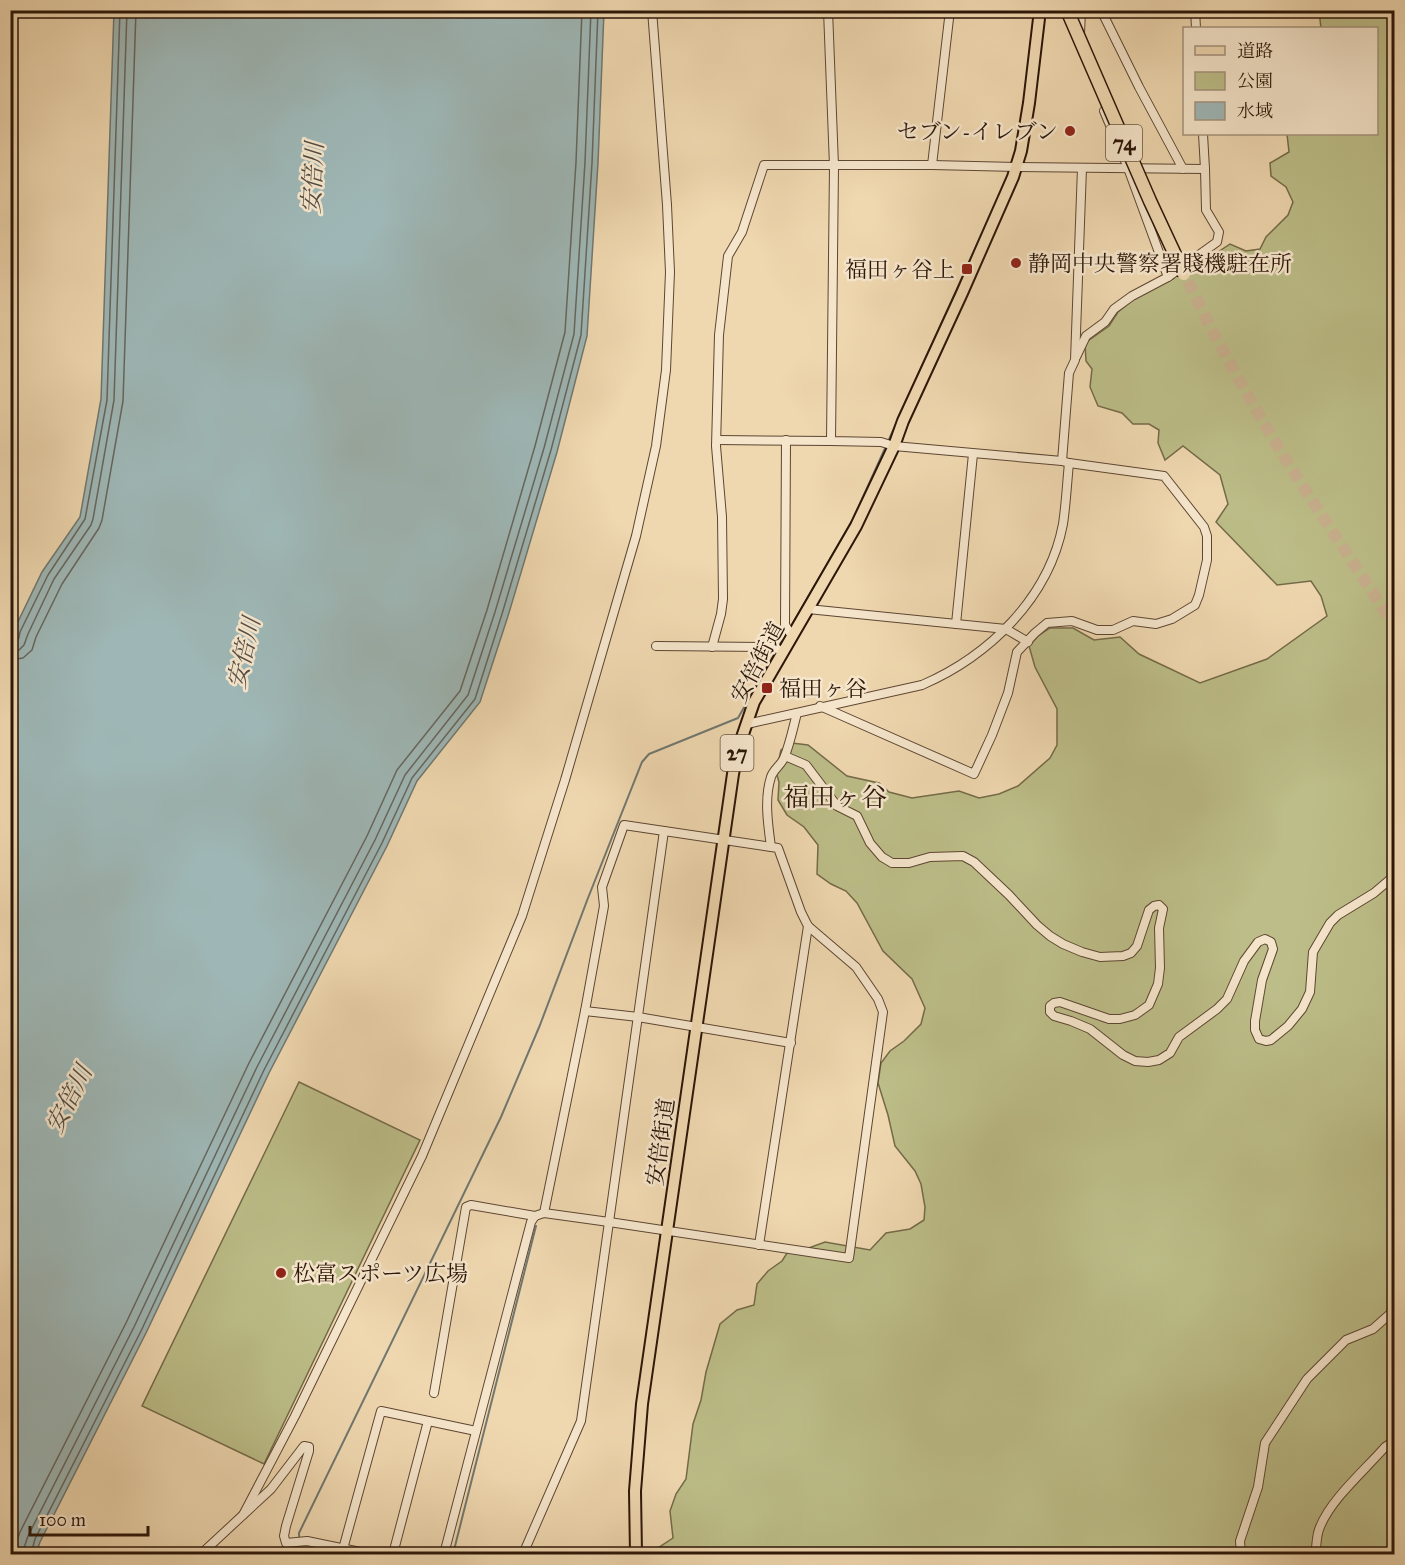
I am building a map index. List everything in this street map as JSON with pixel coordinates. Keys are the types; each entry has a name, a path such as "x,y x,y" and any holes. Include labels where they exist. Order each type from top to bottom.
{"highway":[{"name":"74","path":"1067,10 1154,210 1186,273 1073,10"}],"main road":[{"name":"安倍街道","path":"636,1554 635,1491 642,1404 733,774 739,746 754,702 856,526 894,446 903,421 1017,167 1029,103 1040,10"}],"street":[{"path":"243,1515 295,1416 422,1156 522,916 565,780 636,536 656,446 665,381 670,272 652,10"},
{"path":"828,10 834,166 831,441"},
{"path":"932,165 950,10"},
{"path":"1081,10 1079,46 1081,54 1128,168 1168,278"},
{"path":"1101,10 1183,169"},
{"path":"1195,10 1197,27"},
{"path":"747,724 922,685 981,651 1006,629 1028,601 1043,578 1054,554 1062,524 1069,373 1086,336 1105,322 1114,309 1132,296 1168,278 1217,242 1220,232 1206,210 1203,135"},
{"path":"712,646 723,599 722,517 717,440 719,335 728,256 742,232 764,165 1205,169"},
{"path":"1075,360 1082,168"},
{"path":"717,440 881,442 894,446 1066,462 1164,476 1204,527 1208,546 1205,568 1195,604 1172,619 1156,624 1133,621 1113,630 1097,630 1072,621 1047,623 1017,652 1008,693 974,774 820,706"},
{"path":"786,441 785,625 792,636"},
{"path":"957,624 973,454"},
{"path":"808,609 1006,629 1028,642"},
{"path":"656,646 774,647 783,652"},
{"path":"771,847 767,821 771,774 785,756 797,713"},
{"path":"785,756 806,765 837,806 857,816 870,843 882,857 892,863 909,863 930,857 963,856 974,862 1009,895 1037,926 1050,936 1082,952 1100,957 1123,956 1131,953 1137,946 1149,910 1159,905 1163,909 1158,928 1160,968 1158,984 1149,1005 1135,1015 1120,1019 1109,1019 1060,1002 1054,1002 1050,1006 1050,1012 1054,1016 1090,1029 1135,1061 1160,1060 1170,1053 1179,1037 1227,999 1244,961 1258,942 1266,939 1271,942 1273,949 1262,981 1255,1030 1259,1039 1271,1040 1288,1026 1302,1009 1310,992 1313,952 1330,923 1395,876"},
{"path":"434,1393 466,1207 471,1205 535,1216 544,1213 667,1230 849,1258 883,1012 878,999 856,967 808,926 778,848 624,825 602,887 604,906 544,1213"},
{"path":"523,1554 581,1421 664,831"},
{"path":"759,1245 808,926"},
{"path":"585,1011 638,1017 791,1043"},
{"path":"444,1554 531,1222 535,1216"},
{"path":"1241,1554 1240,1540 1258,1486 1265,1443 1307,1379 1346,1340 1373,1329 1391,1313 1395,1296"},
{"path":"343,1549 381,1411 476,1431"},
{"path":"393,1554 428,1421"},
{"path":"1315,1554 1319,1529 1326,1514 1385,1447 1395,1441"},
{"path":"201,1554 271,1489 304,1446 309,1447 309,1451 285,1526 286,1543 305,1541 370,1554"}],"green space":[{"path":"1319,11 1394,11 1394,1554 658,1554 658,1548 673,1538 670,1511 676,1494 686,1479 693,1424 720,1324 737,1310 754,1305 757,1284 768,1271 782,1261 789,1250 806,1249 825,1242 870,1250 886,1233 910,1229 924,1220 925,1207 921,1184 915,1171 895,1146 878,1083 881,1063 890,1051 921,1024 925,1008 912,979 883,951 857,903 846,891 817,874 818,845 804,827 787,815 778,800 779,782 776,772 781,750 792,743 808,745 847,776 879,783 889,792 912,798 959,791 979,798 999,794 1018,786 1050,758 1057,745 1057,709 1035,667 1029,646 1050,628 1073,628 1094,640 1120,637 1139,654 1200,683 1267,659 1327,616 1321,596 1311,581 1277,585 1216,522 1228,504 1220,475 1183,446 1165,460 1158,443 1159,430 1149,424 1133,424 1122,413 1098,406 1090,387 1092,369 1086,361 1085,343 1109,326 1118,312 1134,299 1163,282 1173,279 1178,273 1203,262 1230,244 1246,251 1260,249 1266,237 1288,215 1293,202 1286,187 1271,176 1270,163 1289,152 1287,135 1378,135 1378,27 1321,27"},
{"name":"松富スポーツ広場","path":"299,1082 420,1140 264,1464 142,1406"}],"water":[{"name":"安倍川","path":"114,11 604,11 598,163 587,336 557,452 480,702 417,781 387,846 269,1073 146,1333 36,1554 11,1554 11,656 14,630 42,572 80,517 101,399"}],"waterway":[{"path":"790,628 853,519 994,207"},
{"path":"779,646 787,633"},
{"path":"300,1554 299,1533 501,1117 540,1025 642,762 649,754 738,718 776,651"},
{"path":"453,1554 536,1226"}],"tunnel":[{"path":"1188,281 1242,386 1305,490 1394,625"}],"place":[{"name":"セブン-イレブン","path":"1070,131"},
{"name":"静岡中央警察署賤機駐在所","path":"1016,263"},
{"name":"福田ヶ谷上","path":"967,269"},
{"name":"福田ヶ谷","path":"767,688"},
{"name":"松富スポーツ広場","path":"281,1273"}],"district":[{"name":"福田ヶ谷","path":"835,797"}]}
